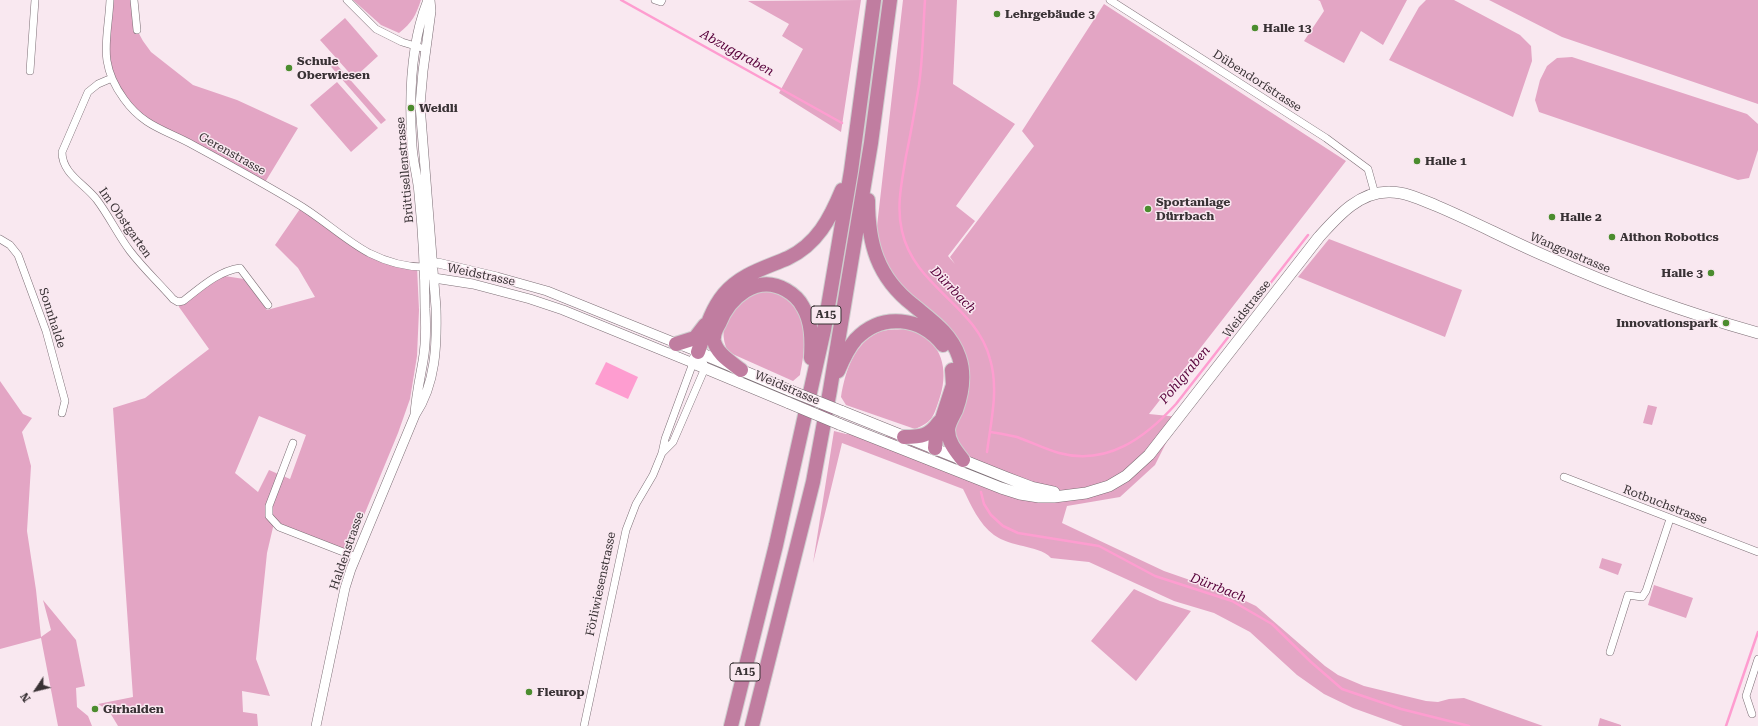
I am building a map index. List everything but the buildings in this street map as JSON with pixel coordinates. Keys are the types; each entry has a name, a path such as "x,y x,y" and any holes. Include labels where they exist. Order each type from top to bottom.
{"highway":[{"name":"A15","path":"732,726 771,567 824,330 851,171 874,0"},
{"name":"A15","path":"752,726 808,507 830,390 871,143 890,0"},
{"path":"871,143 868,213 872,243 878,262 887,278 898,292 948,336 955,348 960,363 962,382 961,395 946,423 934,428 927,434 902,442"},
{"path":"676,344 695,338 708,322 721,299 736,283 755,272 793,255 818,235 829,219 851,171"},
{"path":"700,360 727,308 735,298 747,289 759,285 772,285 784,288 795,296 806,312 811,330 811,357 804,417"},
{"path":"830,390 845,355 860,335 882,322 896,320 911,322 925,328 935,336 942,345 949,357 952,370 952,385 944,439 935,448"},
{"path":"700,360 708,322"},
{"path":"714,335 715,343 720,353 741,370"},
{"path":"946,423 952,445 963,460"}],"main road":[{"name":"Wangenstrasse","path":"1376,194 1390,192 1412,196 1548,258 1609,283 1689,312 1758,333"},
{"name":"Weidstrasse","path":"700,360 741,370 841,411 949,467 1020,494 1054,497 1086,493 1109,486 1126,476 1149,455 1318,238 1347,208 1356,202 1376,194"},
{"name":"Weidstrasse","path":"700,360 789,403 839,424 902,442 935,448 1031,487 1067,495"},
{"path":"935,448 938,456 949,467"}],"street":[{"path":"30,71 35,0"},
{"name":"Gerenstrasse","path":"110,0 105,42 106,56 112,78 124,100 136,113 151,125 189,142 297,203 348,240 369,253 400,265 424,267"},
{"path":"134,0 137,30"},
{"path":"347,0 376,28 402,42 425,49"},
{"name":"Brüttisellenstrasse","path":"424,267 419,192 412,147 411,108 416,46 424,9 429,0"},
{"name":"Brüttisellenstrasse","path":"429,0 431,11 425,49 420,105 422,150 433,263"},
{"path":"655,0 661,2 662,0"},
{"name":"Dübendorfstrasse","path":"1110,0 1326,138 1357,160 1368,169 1376,194"},
{"name":"Im Obstgarten","path":"112,78 92,88 88,92 83,102 62,152 62,161 67,171 91,192 103,207 129,250 173,299 178,302 183,301 218,275 230,269 240,268 268,305"},
{"name":"Sonnhalde","path":"0,239 10,245 18,255 42,321 65,401 62,413"},
{"name":"Weidstrasse","path":"433,263 438,263 547,291 676,344 700,360 669,349 658,349 563,310 530,299 473,284 434,278 424,267 433,263"},
{"name":"Haldenstrasse","path":"316,726 345,588 356,557 415,414 424,402 432,376 437,334 433,263"},
{"name":"Haldenstrasse","path":"415,414 426,332 424,267"},
{"name":"Förliwiesenstrasse","path":"584,726 626,530 636,504 653,475 662,453 665,439 700,360"},
{"name":"Förliwiesenstrasse","path":"662,453 673,442 700,360"},
{"path":"293,443 269,506 269,516 279,527 356,557"},
{"name":"Rotbuchstrasse","path":"1564,476 1670,519 1758,552"},
{"path":"1610,652 1628,595 1642,597 1646,591 1670,519"},
{"path":"1752,714 1746,696 1758,659"}],"shaded area":[{"path":"110,0 134,0 137,30 143,41 151,52 193,85 237,100 298,128 264,184 143,119 112,78 105,42"},
{"path":"353,0 421,0 413,18 399,33 381,25"},
{"path":"861,0 841,132 779,93 803,49 782,36 789,24 748,1"},
{"path":"903,0 957,0 953,84 1015,124 956,206 975,221 948,256 955,264 950,257 1034,146 1022,131 1104,4 1346,161 1149,414 1179,417 1155,465 1120,497 1067,506 1062,523 1164,571 1233,595 1256,606 1325,666 1338,675 1364,686 1426,701 1438,702 1449,699 1464,698 1543,726 1403,726 1353,708 1324,694 1297,675 1250,632 1214,613 1174,601 1089,562 1051,558 1038,550 1001,539 989,531 980,520 972,508 963,489 842,443 813,563 834,431 846,434 904,437 962,459 952,445 961,363 874,252"},
{"path":"1318,0 1407,0 1383,45 1361,31 1344,63 1304,41 1324,11 1320,1"},
{"path":"1426,0 1454,0 1520,35 1531,46 1532,61 1513,117 1389,60 1419,7"},
{"path":"1489,0 1758,0 1758,104 1562,37"},
{"path":"345,18 378,56 354,78 320,40"},
{"path":"329,56 386,120 381,124 326,61"},
{"path":"1572,57 1747,114 1758,124 1758,150 1749,178 1738,180 1539,112 1535,100 1540,80 1547,66 1557,58"},
{"path":"337,82 378,128 351,152 310,105"},
{"path":"302,206 369,253 417,267 419,310 417,356 410,399 398,433 348,554 274,523 267,553 256,659 270,696 242,691 243,712 257,714 258,726 118,726 109,711 98,704 133,697 113,408 145,398 209,349 179,307 178,302 218,275 244,279 267,310 315,297 298,268 275,245","holes":["259,416 306,435 290,479 269,470 258,492 235,473"]},
{"path":"1329,239 1462,290 1445,337 1298,277"},
{"path":"759,292 775,292 787,297 795,305 801,315 804,326 804,352 800,375 793,381 728,352 724,342 725,323 728,315 741,301"},
{"path":"904,329 919,333 928,339 939,354 942,362 942,391 937,406 931,419 915,429 846,405 841,397 848,368 852,359 863,343 879,332"},
{"path":"606,362 638,377 628,399 595,384"},
{"path":"0,381 23,414 32,418 22,432 31,466 27,531 41,637 51,630 43,600 76,640 85,686 76,688 77,707 88,716 92,726 58,726 41,638 0,649"},
{"path":"1648,405 1657,407 1652,425 1643,423"},
{"path":"1602,558 1622,564 1618,575 1599,568"},
{"path":"1654,585 1693,598 1686,618 1648,605"},
{"path":"1134,589 1160,601 1191,611 1136,681 1091,641"},
{"path":"1600,718 1621,725 1621,726 1598,726"}],"waterway":[{"name":"Abzuggraben","path":"621,0 842,123"},
{"name":"Dürrbach","path":"925,0 919,85 901,184 900,222 909,250 919,267 931,282 972,324 983,340 993,370 994,382 992,417 987,452"},
{"name":"Pohlgraben","path":"990,432 1017,437 1059,453 1077,456 1093,456 1109,452 1138,438 1151,428 1176,404 1308,235"},
{"name":"Dürrbach","path":"981,492 984,504 991,515 1003,526 1018,533 1099,546 1155,576 1232,601 1272,624 1311,662 1342,689 1401,709 1469,726"},
{"path":"1726,726 1758,632"}],"place":[{"name":"Lehrgebäude 3","path":"997,14"},
{"name":"Halle 13","path":"1255,28"},
{"name":"Schule Oberwiesen","path":"289,68"},
{"name":"Weidli","path":"411,108"},
{"name":"Halle 1","path":"1417,161"},
{"name":"Sportanlage Dürrbach","path":"1148,209"},
{"name":"Halle 2","path":"1552,217"},
{"name":"Aithon Robotics","path":"1612,237"},
{"name":"Halle 3","path":"1711,273"},
{"name":"Innovationspark","path":"1726,323"},
{"name":"Fleurop","path":"529,692"},
{"name":"Girhalden","path":"95,709"}]}
